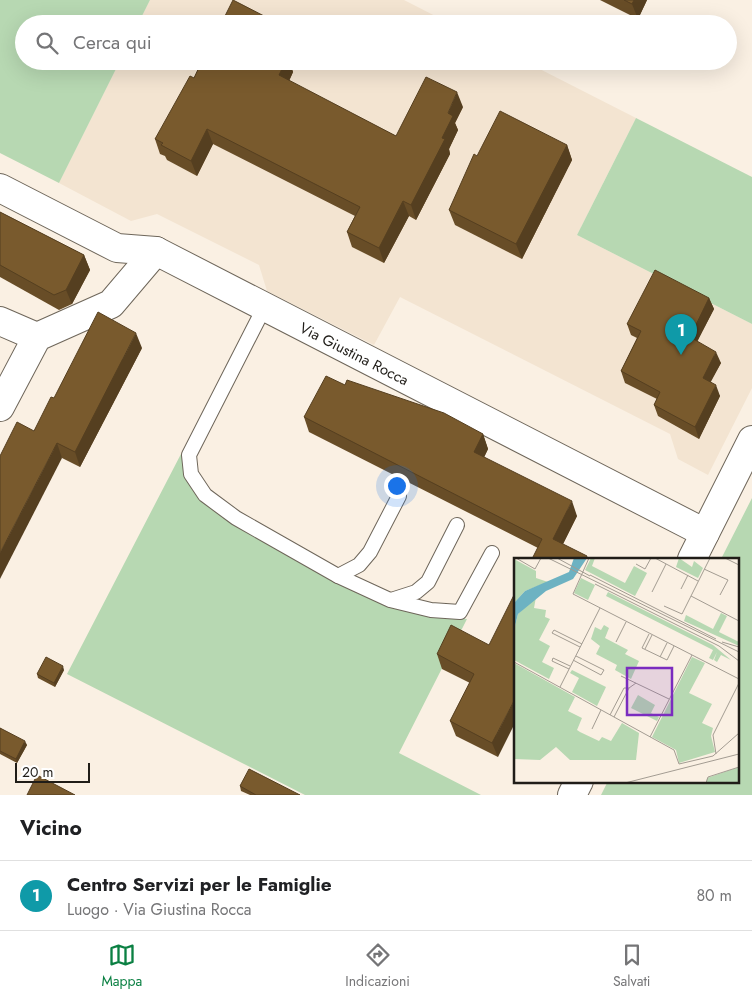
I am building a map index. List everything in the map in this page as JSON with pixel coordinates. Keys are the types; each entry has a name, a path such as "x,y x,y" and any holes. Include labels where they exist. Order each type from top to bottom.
{"street":[{"name":"Via Giustina Rocca","path":"0,188 117,248 156,251 705,533"},
{"path":"0,407 37,337 111,304 156,251"},
{"path":"0,321 37,337"},
{"path":"692,558 752,440"},
{"path":"572,795 578,782"}],"lane":[{"path":"264,308 189,455 191,474 205,495 236,518 338,576 390,600 432,610 460,612 492,553"},
{"path":"338,576 359,565 370,552 399,496"},
{"path":"390,600 416,592 428,582 457,525"}],"shaded area":[{"path":"150,0 404,0 433,15 142,15"},
{"path":"116,70 542,70 636,118 577,235 752,324 752,388 708,475 678,459 670,434 400,297 374,345 267,291 259,265 157,214 131,221 59,183"}],"green space":[{"path":"0,0 150,0 142,15 15,15 15,70 116,70 59,183 0,153"},
{"path":"636,118 752,177 752,324 577,235"},
{"path":"182,452 185,454 184,470 194,492 213,509 292,558 357,593 390,607 417,614 467,619 399,753 481,795 305,795 67,674"},
{"path":"752,498 752,795 601,795 608,782 740,782 740,558 722,558"}],"building":[{"path":"233,0 262,15 226,15"},
{"path":"624,0 634,0 632,4"},
{"path":"198,70 282,70 279,75 396,136 426,77 457,92 448,113 453,116 442,138 445,139 411,205 403,201 379,248 347,232 360,207 207,129 191,161 161,145 163,143 155,139 190,76 194,78"},
{"path":"500,111 567,145 516,244 449,210 474,154 477,156"},
{"path":"0,212 84,255 66,290 54,295 0,265"},
{"path":"655,270 709,298 690,337 716,352 703,378 716,385 695,427 654,405 660,392 621,371 641,331 627,324"},
{"path":"98,312 136,333 75,452 57,443 0,553 0,456 17,422 34,431 51,397 54,398"},
{"path":"326,376 345,385 347,380 444,413 483,434 474,452 572,501 553,539 587,556 586,558 532,558 542,539 304,417"},
{"path":"514,595 514,701 492,743 450,721 474,674 437,654 451,625 489,645"},
{"path":"46,657 63,666 54,683 37,674"},
{"path":"0,728 25,741 16,759 0,751"},
{"path":"249,769 300,795 256,795 240,786"},
{"path":"37,775 75,795 27,795"}],"place":[{"name":"Centro Servizi per le Famiglie","path":"681,355"}]}
